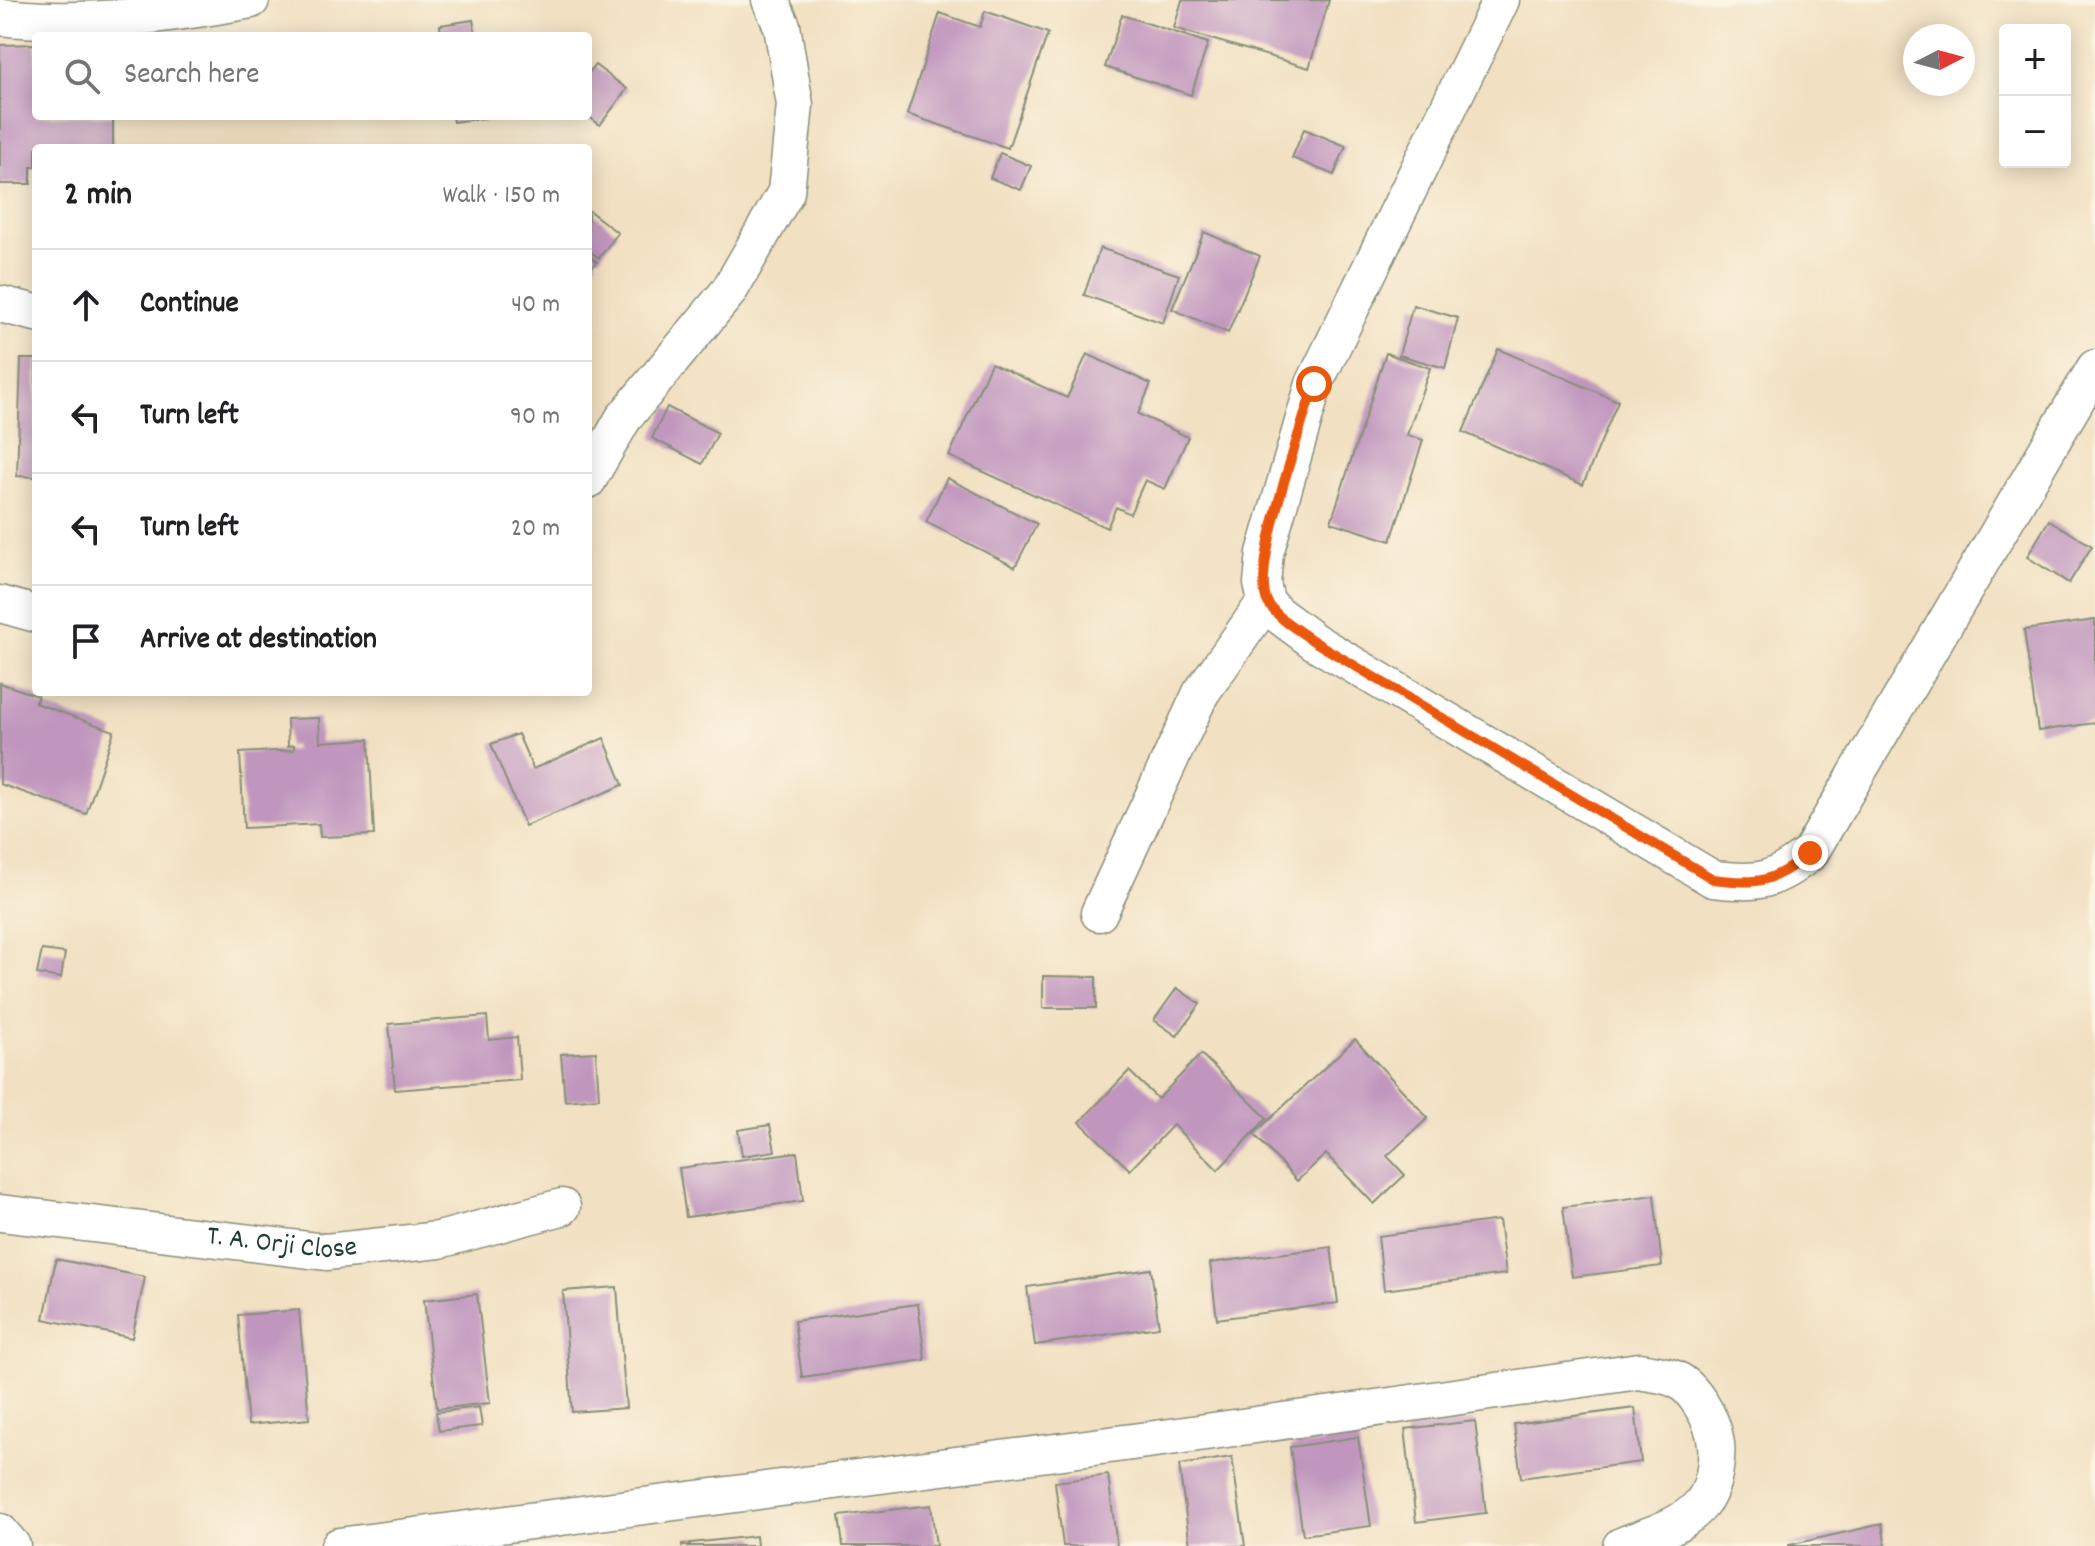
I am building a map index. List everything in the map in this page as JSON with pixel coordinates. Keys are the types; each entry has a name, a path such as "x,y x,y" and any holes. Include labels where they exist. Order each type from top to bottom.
{"street":[{"path":"0,17 40,21 183,13 251,0"},
{"path":"592,473 623,419 729,291 786,192 795,105 782,26 770,0"},
{"path":"1501,0 1314,384 1265,553 1262,583 1266,601 1276,613 1315,642 1713,879 1745,883 1782,875 1810,853 2095,368"},
{"path":"0,304 32,312"},
{"path":"1099,913 1201,693 1266,601"},
{"path":"0,604 32,613"},
{"name":"T. A. Orji Close","path":"0,1213 326,1252 439,1240 562,1207"},
{"path":"339,1546 1170,1437 1639,1371 1677,1379 1701,1403 1716,1438 1711,1487 1702,1503 1677,1524 1621,1546"},
{"path":"0,1532 12,1546"}],"building":[{"path":"1182,0 1329,0 1309,68 1174,28"},
{"path":"985,11 1048,33 1008,148 907,114 940,13 980,27"},
{"path":"1122,15 1208,43 1191,95 1105,67"},
{"path":"473,20 475,32 441,32 440,25"},
{"path":"32,44 32,120 113,120 113,144 32,144 31,184 0,184 0,45"},
{"path":"595,65 627,89 600,125 592,119 592,69"},
{"path":"1304,129 1346,146 1334,175 1292,158"},
{"path":"1000,153 1031,166 1021,190 990,178"},
{"path":"592,213 618,233 599,258 592,253"},
{"path":"1204,232 1260,256 1228,333 1172,309"},
{"path":"1100,248 1179,275 1163,323 1084,295"},
{"path":"1413,305 1458,318 1445,368 1399,355"},
{"path":"1498,349 1618,401 1583,485 1463,432"},
{"path":"1386,353 1430,368 1407,435 1423,440 1391,541 1331,522"},
{"path":"1087,354 1151,384 1138,414 1188,437 1165,489 1145,480 1130,514 1116,507 1107,528 949,456 991,363 1067,398"},
{"path":"21,359 32,359 32,477 17,476"},
{"path":"667,407 718,433 702,464 652,438"},
{"path":"947,478 1037,524 1015,567 926,522"},
{"path":"2049,520 2092,546 2069,583 2027,557"},
{"path":"2095,620 2095,723 2038,731 2024,630"},
{"path":"0,683 38,696 35,703 114,731 86,814 0,784"},
{"path":"319,718 320,742 369,739 374,835 320,837 319,824 244,828 240,753 294,750 294,745 288,746 287,719"},
{"path":"518,734 533,769 604,738 623,785 525,826 491,744"},
{"path":"42,950 65,953 61,978 37,974"},
{"path":"1043,976 1096,977 1096,1008 1043,1008"},
{"path":"1177,988 1200,1004 1177,1036 1154,1020"},
{"path":"487,1016 489,1040 517,1037 520,1080 395,1090 389,1024"},
{"path":"1355,1039 1428,1118 1387,1156 1405,1175 1374,1204 1326,1154 1297,1181 1254,1134"},
{"path":"596,1052 599,1098 565,1101 561,1054"},
{"path":"1201,1054 1267,1118 1218,1170 1173,1125 1130,1170 1080,1122 1129,1071 1158,1099"},
{"path":"770,1125 775,1151 742,1156 738,1130"},
{"path":"797,1152 803,1201 686,1217 679,1168"},
{"path":"1654,1195 1662,1266 1572,1277 1563,1207"},
{"path":"1499,1220 1506,1274 1384,1290 1378,1236"},
{"path":"1331,1247 1338,1303 1217,1319 1210,1263"},
{"path":"56,1259 145,1277 132,1338 44,1319"},
{"path":"1151,1269 1159,1327 1035,1345 1027,1287"},
{"path":"617,1287 626,1408 572,1412 563,1291"},
{"path":"477,1294 490,1403 437,1409 424,1300"},
{"path":"918,1304 925,1360 802,1377 794,1321"},
{"path":"299,1310 309,1419 248,1425 238,1315"},
{"path":"479,1407 482,1426 439,1431 436,1412"},
{"path":"1635,1408 1641,1462 1521,1478 1514,1424"},
{"path":"1475,1421 1486,1513 1416,1522 1405,1429"},
{"path":"1358,1437 1371,1526 1303,1535 1290,1447"},
{"path":"1232,1457 1245,1546 1190,1546 1179,1465"},
{"path":"1108,1475 1117,1546 1063,1546 1055,1482"},
{"path":"931,1505 936,1546 843,1546 839,1516"},
{"path":"1882,1524 1886,1546 1789,1546 1789,1545"},
{"path":"756,1536 757,1546 682,1546 682,1544"}],"route":[{"path":"1314,384 1265,553 1262,583 1266,601 1276,613 1315,642 1713,879 1745,883 1782,875 1810,853"}]}
